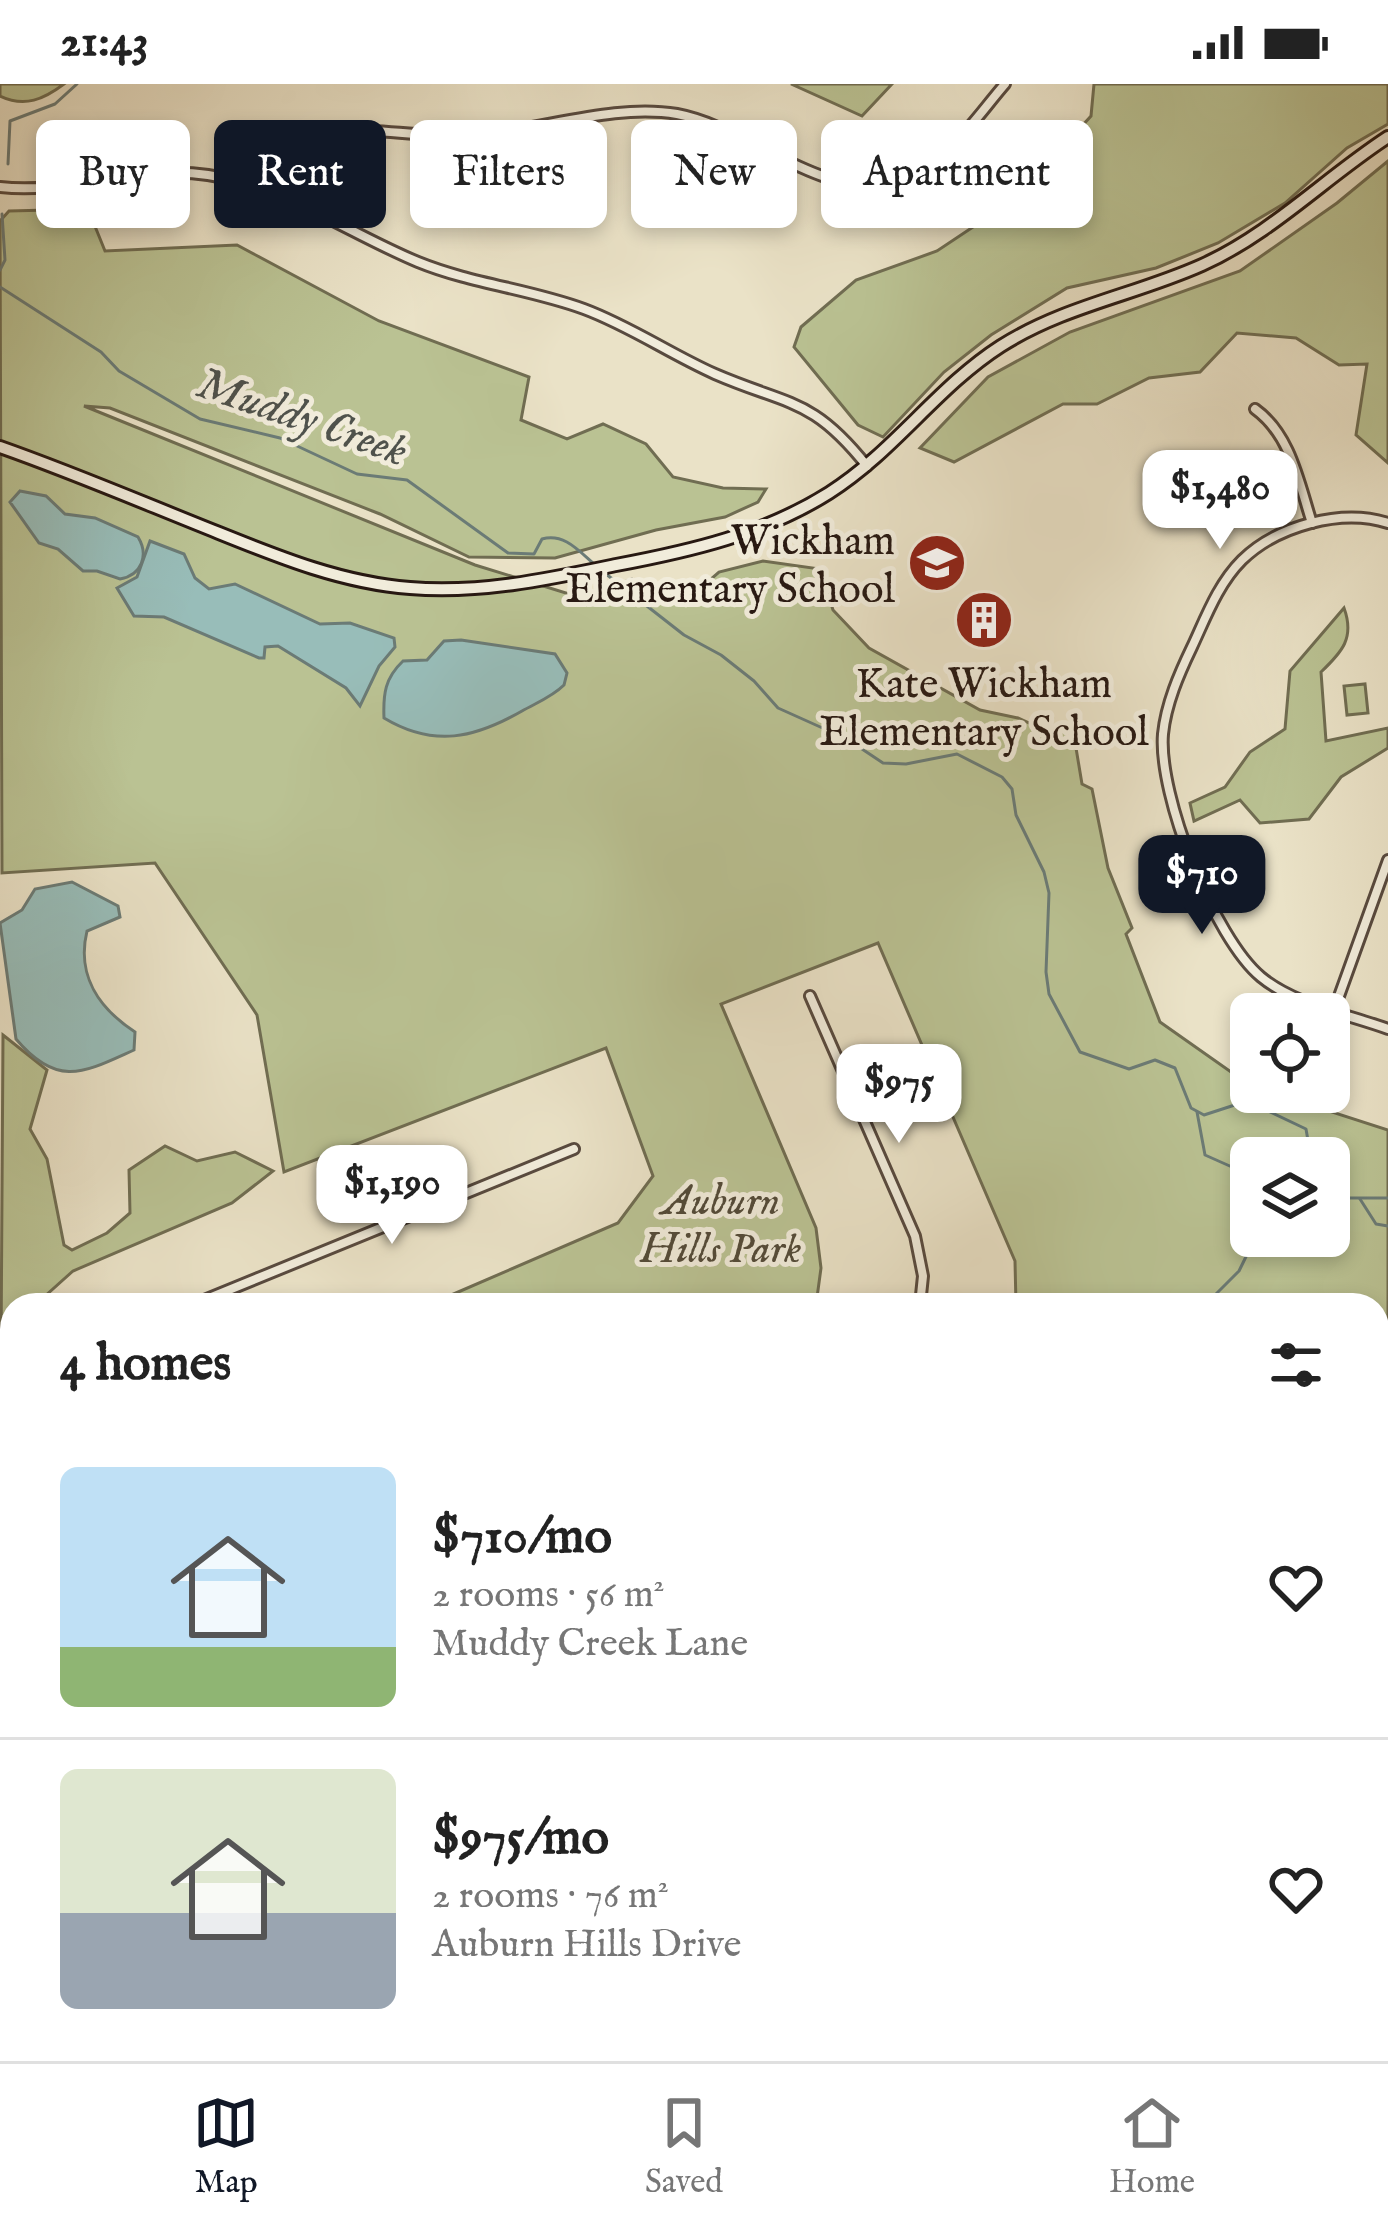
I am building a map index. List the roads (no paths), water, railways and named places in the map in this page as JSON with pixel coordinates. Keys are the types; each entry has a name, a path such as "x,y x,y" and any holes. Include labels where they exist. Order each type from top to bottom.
{"main road":[{"path":"0,447 289,561 355,580 411,589 467,589 635,562 752,531 806,506 867,466 966,371 1016,337 1070,310 1168,279 1224,254 1388,137"}],"street":[{"path":"386,134 478,136 641,112 696,119 831,179 856,185 885,184 910,177 935,162 1005,84"},
{"path":"0,187 167,172 214,176"},
{"path":"350,228 419,262 583,308 719,376 796,403 826,420 867,466"},
{"path":"1256,409 1274,423 1284,442 1312,524"},
{"path":"1288,993 1264,980 1228,941 1172,807 1164,730 1172,694 1224,583 1261,544 1312,524 1357,517 1388,524"},
{"path":"1340,993 1388,860"},
{"path":"809,996 915,1236 921,1293"},
{"path":"1350,1016 1388,1029"},
{"path":"221,1293 574,1149"}],"water":[{"path":"20,491 46,496 65,514 95,518 138,537 143,551 138,569 120,579 83,571 58,549 39,543 10,502"},
{"path":"150,541 184,554 195,578 209,589 235,584 320,624 350,623 394,638 395,647 379,666 360,706 346,688 278,646 265,647 264,658 259,658 164,617 134,616 117,588 137,577"},
{"path":"444,641 555,654 567,673 564,685 505,720 471,733 437,736 384,718 386,687 403,661 427,660"},
{"path":"72,882 118,906 120,917 87,931 85,963 102,1002 135,1032 134,1050 72,1072 45,1065 16,1039 0,923 22,910 35,889"}],"waterway":[{"path":"8,164 10,121 55,104 77,84"},
{"path":"0,270 5,260 2,214"},
{"name":"Muddy Creek","path":"0,287 101,352 119,371 200,419 280,438 357,474 407,480 508,553 534,554 542,539 557,538 594,564"},
{"name":"Muddy Creek","path":"606,574 684,635 721,655 778,708 847,739 883,763 906,764 957,754 1002,777 1012,789 1016,815 1044,872 1049,893 1049,994 1080,1052 1129,1069 1155,1060 1175,1068 1191,1108 1204,1115 1247,1101 1306,1129 1307,1137"},
{"path":"1197,1112 1205,1155 1230,1166"},
{"name":"Muddy Creek","path":"1350,1198 1388,1198"},
{"name":"Muddy Creek","path":"1360,1199 1376,1224 1388,1226"},
{"path":"1217,1293 1246,1257"}],"place":[{"name":"Wickham Elementary School","path":"937,563"},
{"name":"Kate Wickham Elementary School","path":"984,620"}],"park label":[{"name":"Auburn Hills Park","path":"721,1223"}]}
